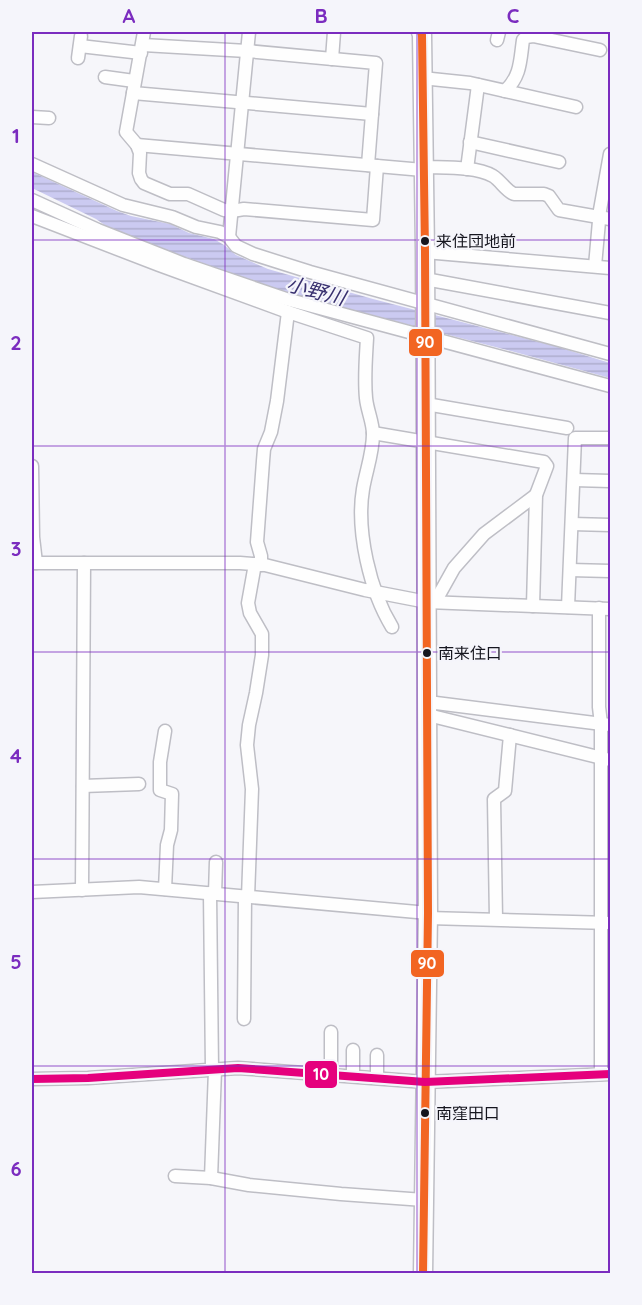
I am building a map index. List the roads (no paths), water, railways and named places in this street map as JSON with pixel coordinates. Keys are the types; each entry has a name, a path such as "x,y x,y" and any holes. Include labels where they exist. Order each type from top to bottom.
{"main road":[{"path":"421,32 426,442 431,602 423,1274"}],"street":[{"path":"80,47 142,49 247,51 376,63 372,114 373,220 244,209 224,210 188,194 170,194 144,183 139,173 140,153 137,145 126,132 142,49 144,32"},
{"path":"229,237 249,32"},
{"path":"332,59 334,32"},
{"path":"505,90 517,75 523,40 526,36 600,50"},
{"path":"105,77 134,87 242,103 372,114"},
{"path":"423,78 470,82 576,107"},
{"path":"467,170 478,85"},
{"path":"32,117 49,118"},
{"path":"470,142 559,162"},
{"path":"137,145 372,165 467,170 490,174 510,193 544,194 549,196 559,210 605,218"},
{"path":"595,266 605,218 610,154"},
{"path":"32,164 123,205 220,232 229,237 236,246 253,254 425,306 610,354"},
{"path":"32,200 184,264 286,299 610,386"},
{"path":"32,216 288,312 367,338 366,396 373,434 361,505 364,549 374,592 392,627"},
{"path":"425,252 610,268"},
{"path":"425,279 610,313"},
{"path":"244,1019 252,789 247,745 262,655 262,634 250,613 248,603 261,556 257,542 264,449 271,432 277,401 288,312"},
{"path":"426,404 567,428"},
{"path":"373,434 544,462 547,466 536,495 533,606"},
{"path":"568,607 575,438 610,438"},
{"path":"32,466 34,563 240,563 431,602 605,609 599,706 606,725 606,1074 425,1082 238,1068 32,1080"},
{"path":"574,480 610,481"},
{"path":"431,602 454,568 484,534 536,495"},
{"path":"572,524 610,525"},
{"path":"82,890 84,563"},
{"path":"570,570 610,571"},
{"path":"428,709 606,725"},
{"path":"428,709 510,735 606,759"},
{"path":"165,731 160,762 160,790 172,794 165,889"},
{"path":"496,919 494,799 505,791 510,735"},
{"path":"83,786 139,784"},
{"path":"211,1178 214,1070 212,893 216,862"},
{"path":"32,892 139,887 428,915 606,923"},
{"path":"332,1032 332,1075"},
{"path":"353,1050 353,1076"},
{"path":"377,1054 377,1078"},
{"path":"175,1176 211,1178 249,1185 424,1200"}],"water":[{"name":"小野川","path":"32,172 117,211 170,224 189,233 214,239 236,255 268,269 610,363 610,378 281,292 112,230 96,219 32,188"}],"place":[{"name":"来住団地前","path":"425,241"},
{"name":"南来住口","path":"427,653"},
{"name":"南窪田口","path":"425,1113"}]}
